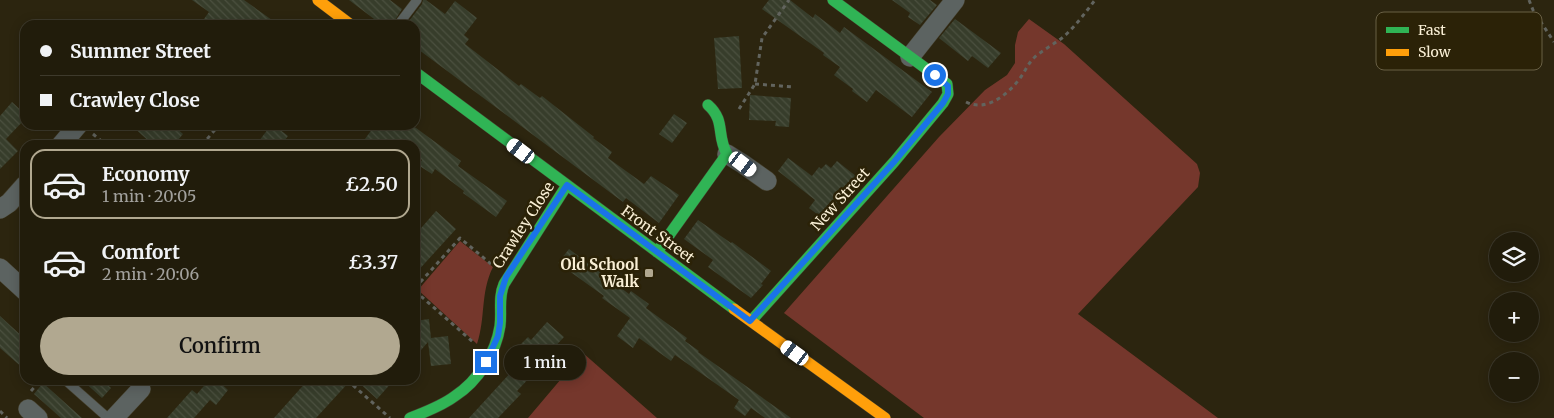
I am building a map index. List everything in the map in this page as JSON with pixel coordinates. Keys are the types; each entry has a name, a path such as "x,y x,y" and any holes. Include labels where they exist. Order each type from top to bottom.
{"street":[{"path":"318,0 345,20"},
{"path":"833,0 947,84 948,94"},
{"path":"910,57 955,0"},
{"name":"Front Street","path":"420,76 750,321 885,418"},
{"name":"New Street","path":"750,321 894,162 943,103 948,94"},
{"path":"708,105 718,115 722,144 727,154 766,181"},
{"path":"65,140 74,130"},
{"path":"657,252 727,154"},
{"name":"Crawley Close","path":"410,418 458,394 477,375 489,357 498,336 500,296 506,277 567,185"},
{"path":"0,209 9,203 20,191"},
{"path":"0,268 20,286"},
{"path":"114,418 139,385"}],"lane":[{"path":"402,20 417,0"},
{"path":"71,385 108,418"}],"path":[{"path":"721,128 733,118 755,84 762,38 789,0"},
{"path":"948,94 971,105 985,105 996,100 1013,87 1036,56 1062,38 1076,25 1095,0"},
{"path":"1529,0 1534,12"},
{"path":"1542,24 1554,42"},
{"path":"755,84 794,87"},
{"path":"206,140 215,130"},
{"path":"420,284 460,238 506,277"},
{"path":"420,295 489,357"},
{"path":"354,385 390,418"},
{"path":"0,411 7,418"}],"shaded area":[{"path":"1029,19 1064,44 1197,164 1200,173 1198,187 1078,314 1218,418 924,418 784,313 939,137 985,90 1007,75 1015,63 1015,45 1018,32"},
{"path":"460,241 493,267 486,286 477,344 420,292 420,288"},
{"path":"583,353 657,418 528,418"}],"building":[{"path":"192,0 244,0 272,20 205,20 204,19 209,12"},
{"path":"349,0 390,0 402,9 395,20 375,20"},
{"path":"423,0 426,0 445,14 455,1 477,18 464,35 469,39 465,44 519,86 521,84 540,98 542,96 612,152 608,158 644,184 651,176 679,195 659,223 626,198 623,202 420,51 420,20 410,20"},
{"path":"769,0 790,0 813,18 815,14 840,33 844,27 932,92 912,117 876,90 867,102 834,75 840,67 823,55 824,53 762,9"},
{"path":"892,0 930,0 937,5 920,25 908,17 910,13"},
{"path":"955,19 1001,53 988,68 972,56 968,61 939,38"},
{"path":"739,36 742,88 718,89 714,38"},
{"path":"750,95 791,98 789,127 775,126 776,121 749,120"},
{"path":"12,102 20,109 20,124 6,139 18,151 0,169 0,116"},
{"path":"674,114 687,123 672,143 659,134"},
{"path":"136,130 179,130 183,134 178,140 148,140"},
{"path":"267,130 280,130 288,136 285,140 260,140"},
{"path":"371,130 419,130 461,161 458,166 507,201 496,217 463,193 464,191 435,169 432,174 420,166 422,160 420,159 420,140 365,139"},
{"path":"788,158 812,176 819,167 821,169 826,164 831,168 837,161 857,177 834,206 821,217 809,208 815,200 778,171"},
{"path":"436,211 456,229 420,269 420,229"},
{"path":"698,220 771,271 761,284 763,285 751,298 708,267 713,260 684,239"},
{"path":"569,249 629,294 631,291 649,304 646,308 687,338 685,341 698,352 791,418 765,418 751,408 745,416 734,408 739,400 675,355 671,361 639,338 633,348 617,336 630,318 602,298 604,296 558,263"},
{"path":"0,316 20,334 20,366 0,348"},
{"path":"429,319 431,338 448,336 451,364 431,366 428,342 420,351 420,320"},
{"path":"547,322 564,337 547,355 549,357 517,391 521,394 498,418 469,418 522,360 513,352 528,337 531,340"},
{"path":"41,385 45,385 82,418 61,418 34,394"},
{"path":"88,385 108,385 111,388 102,398"},
{"path":"205,385 222,385 228,390 216,405 210,400 194,418 167,418 192,390 197,394"},
{"path":"304,385 346,385 316,418 274,418"},
{"path":"362,385 390,385 377,399"}],"traffic: fast":[{"path":"751,321 894,162 943,103 948,94 947,84 833,0"},
{"path":"420,76 734,309"},
{"path":"657,252 727,154 717,117 708,105"},
{"path":"410,418 450,400 471,383 485,366 498,336 501,320 501,294 504,284 567,185"}],"traffic: slow":[{"path":"318,0 344,20"},
{"path":"734,309 885,418"}],"place":[{"name":"Old School Walk","path":"649,273"}],"route":[{"path":"486,362 498,336 500,296 506,277 567,185 750,321 894,162 943,103 948,94 948,86 935,75"}]}
